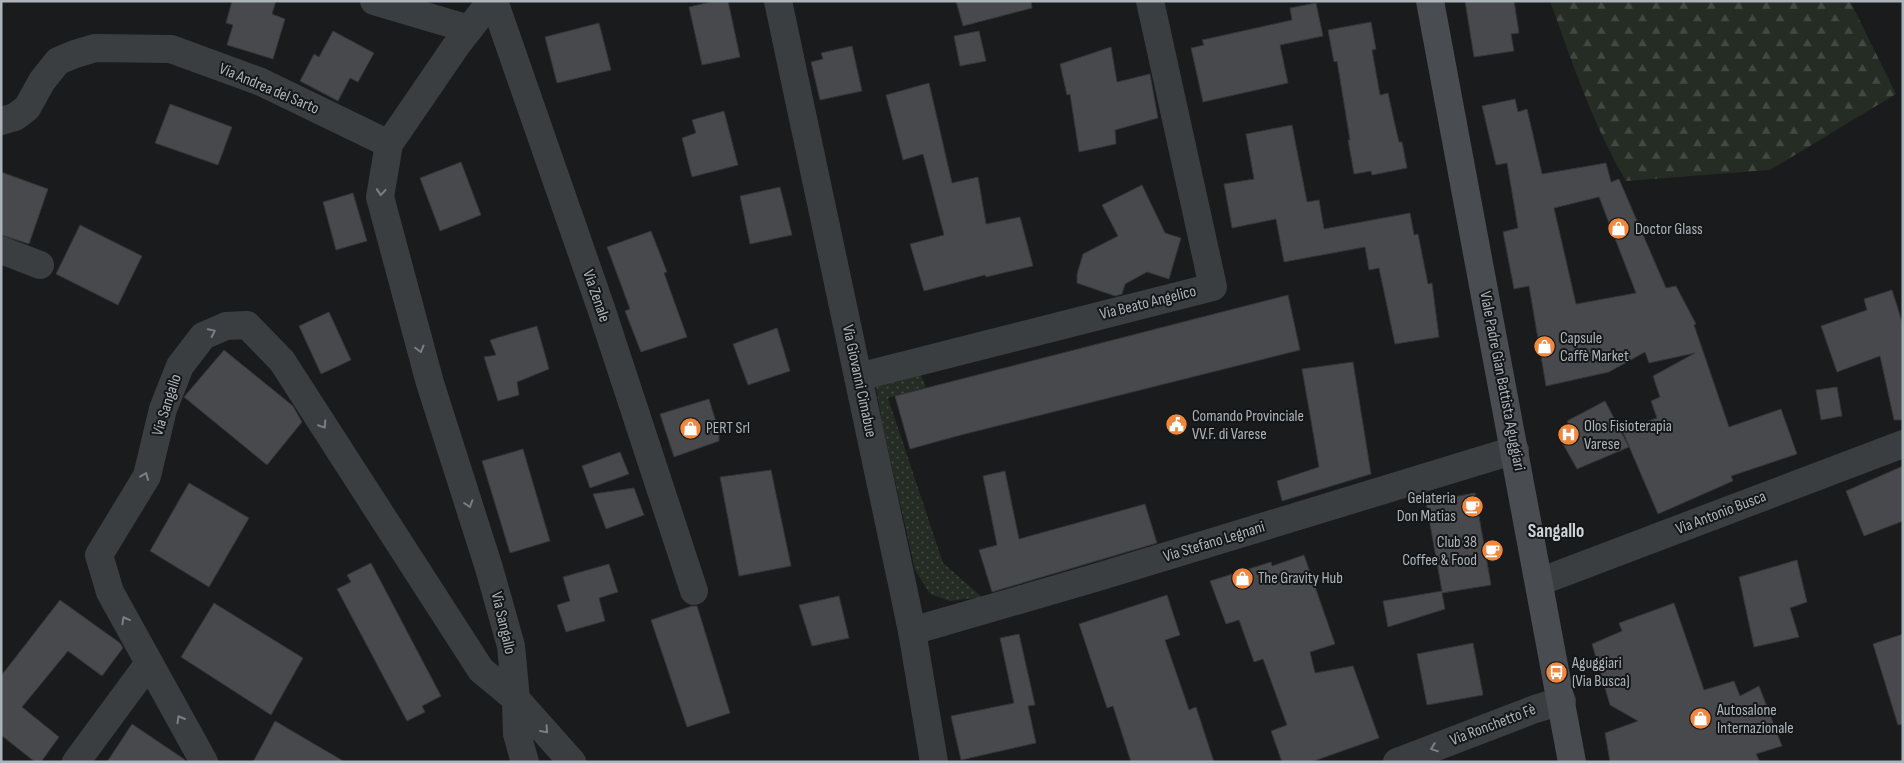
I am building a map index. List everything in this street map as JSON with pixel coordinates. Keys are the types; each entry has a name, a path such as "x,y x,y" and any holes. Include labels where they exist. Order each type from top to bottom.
{"main road":[{"name":"Viale Padre Gian Battista Aguggiari","path":"1430,1 1572,762"}],"street":[{"path":"374,1 469,29"},
{"path":"389,144 469,29 493,1"},
{"name":"Via Zenale","path":"493,1 588,272 694,592"},
{"name":"Via Giovanni Cimabue","path":"778,1 912,631 934,762"},
{"name":"Via Beato Angelico","path":"858,377 1213,286 1150,1"},
{"name":"Via Andrea del Sarto","path":"1,121 15,117 27,108 42,81 58,62 75,54 95,48 171,49 261,82 389,144"},
{"name":"Via Sangallo","path":"389,144 380,197 430,383 490,568 511,646 517,734 526,762"},
{"path":"1,250 40,266"},
{"name":"Via Sangallo","path":"204,762 110,592 99,555 147,476 163,408 180,366 203,336 226,326 247,325 282,361 481,670 516,699"},
{"name":"Via Antonio Busca","path":"1539,582 1903,444"},
{"name":"Via Stefano Legnani","path":"912,631 1098,577 1515,450"},
{"path":"76,762 149,663"},
{"path":"516,699 572,762"},
{"name":"Via Ronchetto Fè","path":"1397,762 1535,709 1562,701"}],"green space":[{"path":"1550,1 1850,1 1896,94 1770,170 1626,181 1593,116"},
{"path":"918,369 926,387 888,398 943,563 982,597 950,601 930,594 915,570 876,388 879,379"}],"building":[{"path":"232,1 276,1 272,14 285,19 273,59 227,45 233,25 226,23"},
{"path":"715,1 728,1 740,57 702,65 689,7"},
{"path":"956,1 1031,1 1032,8 963,26"},
{"path":"1465,1 1514,1 1519,33 1511,34 1514,51 1474,57"},
{"path":"1316,3 1323,36 1280,45 1288,83 1203,102 1191,48 1204,45 1202,40 1292,20 1290,8"},
{"path":"1371,22 1376,49 1372,50 1380,95 1388,93 1399,142 1402,142 1407,168 1372,175 1371,171 1354,174 1337,61 1334,62 1328,30"},
{"path":"599,23 611,70 557,83 545,37"},
{"path":"333,31 374,53 358,82 350,78 338,101 300,81 314,54 319,57"},
{"path":"979,31 986,61 960,66 954,36"},
{"path":"852,46 862,91 820,100 811,62 823,59 821,53"},
{"path":"1111,47 1117,82 1150,74 1158,118 1115,130 1116,144 1079,152 1070,94 1067,95 1060,64"},
{"path":"929,83 952,183 978,177 986,224 1020,217 1033,266 986,277 985,275 924,291 910,244 944,235 923,154 903,160 886,95"},
{"path":"1515,99 1518,112 1527,109 1542,174 1606,163 1611,182 1619,179 1666,288 1676,286 1696,324 1694,325 1729,427 1781,409 1797,454 1731,476 1733,481 1658,514 1622,430 1657,418 1651,401 1660,397 1653,376 1695,353 1649,363 1645,352 1609,372 1546,386 1529,286 1514,289 1503,232 1518,228 1507,163 1496,165 1482,106","holes":["1599,197 1636,293 1576,304 1554,208"]},
{"path":"170,104 232,127 218,165 155,143"},
{"path":"724,111 738,165 692,177 682,138 696,133 692,120"},
{"path":"1292,125 1307,202 1319,200 1324,229 1410,213 1414,235 1418,234 1428,284 1432,283 1439,337 1395,344 1379,268 1369,270 1365,247 1284,262 1276,219 1232,228 1224,184 1254,179 1246,134"},
{"path":"461,162 481,215 440,231 420,178"},
{"path":"1,172 48,189 29,244 1,235"},
{"path":"1142,185 1165,233 1181,238 1169,279 1147,272 1125,284 1122,294 1115,296 1077,283 1077,274 1083,254 1118,236 1102,205"},
{"path":"780,187 792,235 750,244 740,196"},
{"path":"353,193 367,241 336,250 323,202"},
{"path":"80,225 142,256 118,305 56,274"},
{"path":"651,231 667,272 664,273 687,337 641,352 625,311 630,309 607,247"},
{"path":"1892,290 1903,325 1903,420 1894,420 1880,356 1837,372 1821,326 1867,310 1864,299"},
{"path":"1288,295 1300,350 910,449 895,396"},
{"path":"329,312 351,360 321,374 299,326"},
{"path":"537,326 549,369 517,382 519,395 498,401 484,357 496,355 490,340"},
{"path":"777,328 790,371 748,385 733,344"},
{"path":"224,350 293,406 302,422 267,465 184,397"},
{"path":"1353,362 1371,474 1282,501 1277,481 1319,467 1302,369"},
{"path":"1837,387 1842,416 1821,420 1816,390"},
{"path":"709,399 719,432 719,441 674,457 660,414"},
{"path":"1605,401 1629,447 1577,469 1558,435 1565,431 1562,427 1569,425 1567,421"},
{"path":"523,449 550,541 510,553 482,461"},
{"path":"620,452 629,474 590,488 582,466"},
{"path":"1903,466 1903,521 1864,536 1846,491"},
{"path":"771,470 791,566 739,576 720,477"},
{"path":"1005,471 1019,539 1145,504 1157,543 992,592 979,550 997,545 983,476"},
{"path":"189,483 249,518 209,587 150,551"},
{"path":"634,488 644,515 606,529 593,494"},
{"path":"1475,493 1491,585 1442,593 1445,609 1388,627 1383,601 1442,591 1426,502"},
{"path":"1304,555 1335,644 1310,652 1315,673 1353,666 1379,738 1311,762 1282,762 1271,731 1287,725 1263,659 1254,662 1239,620 1226,624 1210,581 1271,562 1272,566"},
{"path":"1797,560 1807,602 1790,608 1799,637 1754,647 1739,577"},
{"path":"371,563 441,696 422,706 425,712 407,721 337,589 351,582 347,575"},
{"path":"609,564 618,592 599,598 605,621 566,632 557,605 570,601 563,577"},
{"path":"1167,595 1180,635 1165,640 1189,710 1196,707 1214,762 1131,762 1113,706 1107,708 1079,624"},
{"path":"839,596 849,638 812,646 799,605"},
{"path":"60,600 120,643 123,648 102,676 68,651 22,707 59,737 41,762 35,762 1,735 1,676"},
{"path":"214,603 303,658 271,715 181,657"},
{"path":"1674,603 1704,690 1734,681 1740,696 1759,686 1782,746 1756,754 1760,762 1610,762 1605,733 1638,721 1610,705 1592,644 1622,631 1619,623"},
{"path":"697,606 730,713 687,727 651,620"},
{"path":"1019,634 1035,705 1028,706 1036,743 961,760 951,716 1014,703 1000,638"},
{"path":"1903,634 1903,724 1898,725 1873,644"},
{"path":"1473,643 1483,695 1427,705 1417,654"},
{"path":"275,721 345,762 253,762"},
{"path":"132,724 184,759 186,762 107,762"}],"place":[{"name":"Doctor Glass","path":"1619,229"},
{"name":"Capsule Caffè Market","path":"1544,347"},
{"name":"Comando Provinciale VV.F. di Varese","path":"1176,425"},
{"name":"PERT Srl","path":"690,428"},
{"name":"Olos Fisioterapia Varese","path":"1568,435"},
{"name":"Gelateria Don Matias","path":"1472,507"},
{"name":"Club 38 Coffee & Food","path":"1493,551"},
{"name":"The Gravity Hub","path":"1242,578"},
{"name":"Aguggiari (Via Busca)","path":"1556,672"},
{"name":"Autosalone Internazionale","path":"1701,719"}],"district":[{"name":"Sangallo","path":"1556,531"}]}
